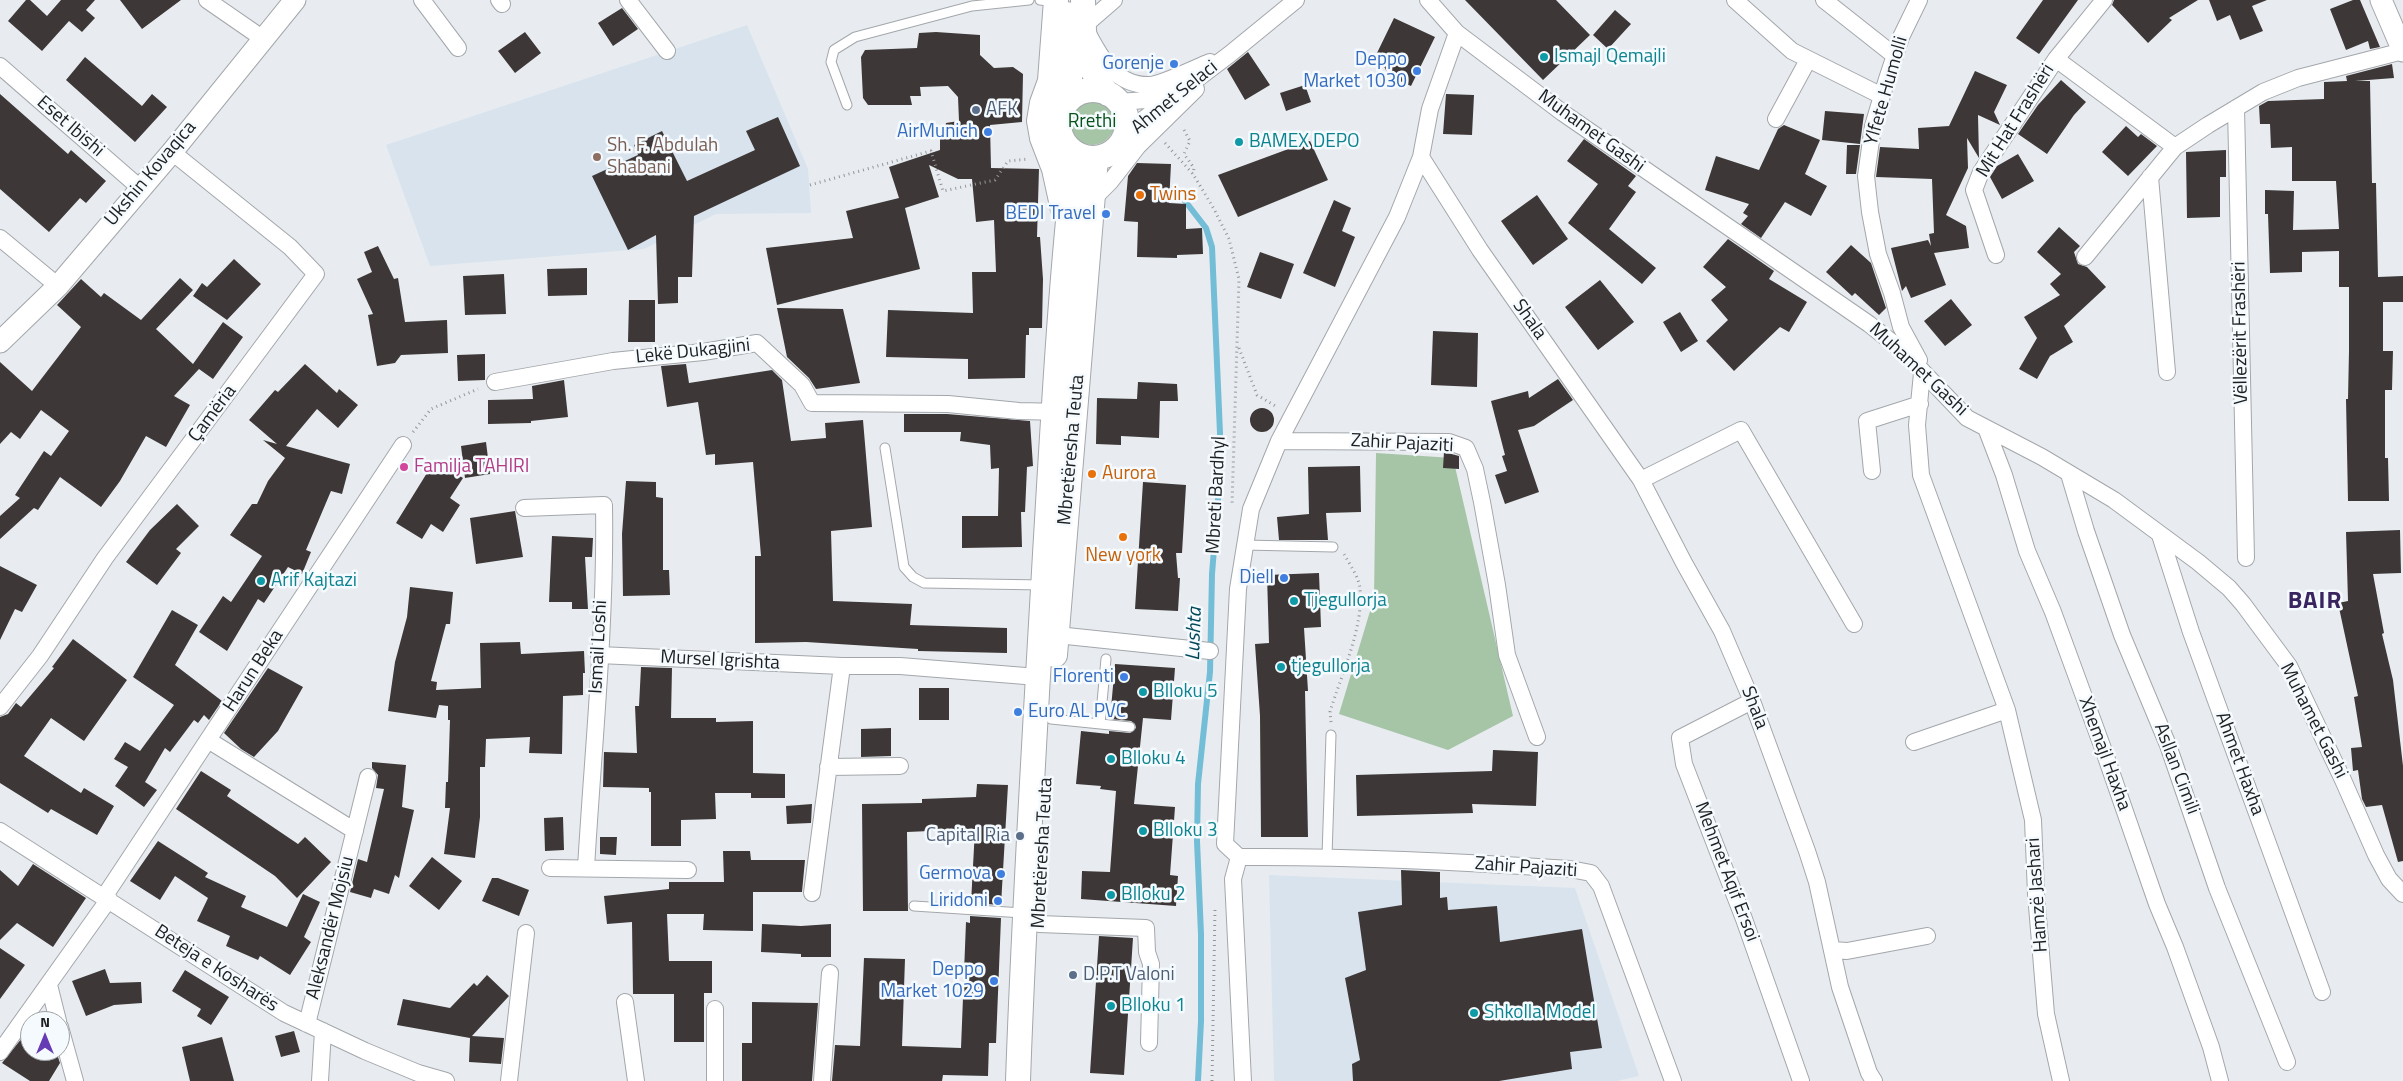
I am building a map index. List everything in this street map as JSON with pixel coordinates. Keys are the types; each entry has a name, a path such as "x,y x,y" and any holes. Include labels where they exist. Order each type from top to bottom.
{"main road":[{"path":"1054,0 1072,68 1058,126 1061,137 1067,146 1086,156 1106,156 1120,144 1125,136 1126,118 1114,98 1099,83 1091,69 1084,49 1083,0"},
{"path":"1054,0 1050,81 1042,104 1039,121 1042,138 1054,169 1058,194 1067,223"},
{"path":"1064,105 1079,92 1099,90 1114,98"},
{"name":"Mbretëresha Teuta","path":"1018,1081 1057,635 1064,412 1067,223 1086,156"},
{"name":"Mbretëresha Teuta","path":"1028,1081 1038,677 1043,586 1064,412 1094,198 1086,156"}],"street":[{"path":"207,0 262,38"},
{"name":"Ukshin Kovaqica","path":"0,342 58,286 172,152 262,38 295,0"},
{"path":"422,0 458,48"},
{"path":"628,0 667,51"},
{"path":"1114,0 1084,26 1103,62 1119,76 1150,86 1230,54"},
{"name":"Ahmet Selaci","path":"1120,144 1144,119 1230,54 1296,0"},
{"name":"Muhamet Gashi","path":"1428,0 1457,33 1563,113 1869,324 1902,351 1967,418 2042,456 2114,500 2198,562 2229,588 2289,666 2344,780 2376,855 2389,879 2403,894"},
{"path":"1735,0 1792,51 1882,96"},
{"path":"1824,0 1895,56"},
{"name":"Ylfete Humolli","path":"1919,0 1895,56 1882,96 1873,126 1866,176 1870,212 1878,254 1901,327 1927,377"},
{"name":"Mit Hat Frashëri","path":"1996,255 1974,190 1986,165 2056,59 2104,0"},
{"path":"2085,257 2175,148 2236,108 2263,92 2298,78 2403,51 2381,0"},
{"path":"1243,1081 1233,879 1239,856 1226,844 1238,589 1251,509 1279,441 1397,217 1421,157 1430,109 1457,33"},
{"path":"1094,198 1110,182 1122,164 1153,130 1177,109 1230,54"},
{"name":"Ahmet Selaci","path":"1114,98 1146,100 1230,54"},
{"path":"2056,59 2175,148"},
{"path":"1776,119 1808,60"},
{"name":"Eset Ibishi","path":"0,66 140,188"},
{"name":"Vëllezërit Frashëri","path":"2236,108 2246,558"},
{"name":"Çamëria","path":"0,707 40,656 105,558 316,274 290,247 172,152"},
{"name":"Shala","path":"1421,157 1480,250 1641,480 1722,631 1752,701 1807,851 1817,882 1840,986 1869,1073 1874,1081"},
{"path":"2150,177 2167,372"},
{"path":"0,238 58,286"},
{"name":"Lekë Dukagjini","path":"495,382 613,361 704,352 757,343 802,385 812,404 948,404 1019,411 1064,412"},
{"name":"Hamzë Jashari","path":"1927,377 1917,425 1920,475 2007,710 2033,820 2036,894 2046,1014 2061,1081"},
{"path":"1872,471 1867,421 1920,404"},
{"name":"Xhemajl Haxha","path":"1986,428 2004,475 2027,551 2053,612 2157,904 2175,947 2211,1047 2220,1081"},
{"path":"1641,480 1741,430 1854,624"},
{"name":"Zahir Pajaziti","path":"1279,441 1450,442 1466,448 1475,469 1482,502 1507,655 1537,737"},
{"name":"Harun Beka","path":"0,1052 107,898 338,540 403,445"},
{"name":"Asllan Cimili","path":"2069,474 2086,531 2122,634 2168,745 2217,888 2287,1062"},
{"name":"Ismail Loshi","path":"524,508 604,505 605,544 586,868"},
{"name":"Ahmet Haxha","path":"2160,535 2190,632 2322,992"},
{"path":"1057,635 1210,651"},
{"name":"Mursel Igrishta","path":"599,655 842,666 900,666 1038,677"},
{"path":"812,893 842,666"},
{"name":"Mehmet Aqif Ersoi","path":"1752,701 1680,738 1684,764 1744,919 1801,1081"},
{"path":"1914,742 2007,710"},
{"name":"Aleksandër Mojsiu","path":"208,740 355,831"},
{"path":"828,767 900,766"},
{"name":"Aleksandër Mojsiu","path":"307,1024 368,777"},
{"name":"Beteja e Kosharës","path":"0,830 284,1013 374,1055 418,1073 446,1081"},
{"name":"Zahir Pajaziti","path":"1239,856 1328,856 1570,869 1590,873 1601,886 1673,1081"},
{"path":"550,868 688,870"},
{"path":"1031,919 1146,928 1147,952 1151,964 1149,1043"},
{"path":"509,1081 526,934"},
{"path":"1832,950 1847,951 1927,936"},
{"path":"822,1081 824,1030 830,974"},
{"path":"49,984 56,1011"},
{"path":"625,1002 636,1081"},
{"path":"715,1009 715,1081"},
{"path":"320,1081 323,1031"},
{"path":"69,1061 75,1081"}],"lane":[{"path":"847,104 832,62 834,50 855,37 972,6 1029,0"},
{"path":"885,448 904,567 913,577 924,584 1043,586"},
{"path":"1245,545 1333,547"},
{"path":"1100,724 1106,659"},
{"path":"1050,719 1130,727"},
{"path":"1328,856 1331,735"},
{"name":"Mbretëresha Teuta","path":"914,906 1031,919"}],"path":[{"path":"1153,130 1193,174"},
{"path":"1184,130 1190,142 1184,154 1194,168 1193,174"},
{"path":"810,186 931,150 943,192 996,180 1008,161 1031,159"},
{"name":"Mbreti Bardhyl","path":"1193,174 1229,239 1239,279 1232,511"},
{"path":"1238,346 1257,395 1278,407"},
{"path":"403,445 431,409 495,382"},
{"path":"1331,735 1330,712 1359,618 1360,588 1357,576 1344,554 1333,547"},
{"path":"1212,1081 1215,902"}],"shaded area":[{"name":"Sh. F. Abdulah Shabani","path":"747,25 808,169 811,213 716,214 644,249 430,266 386,145"},
{"path":"1269,875 1575,888 1639,1076 1617,1081 1274,1081"}],"green space":[{"name":"Rrethi","path":"1087,99 1097,99 1111,109 1115,122 1111,135 1105,141 1097,145 1087,145 1073,135 1069,127 1069,117 1079,103"},
{"path":"1376,453 1453,458 1513,716 1448,750 1339,714 1374,598"}],"building":[{"path":"26,0 30,0 47,16 61,0 95,0 86,10 95,18 82,32 69,21 42,51 8,21"},
{"path":"120,0 181,0 142,29"},
{"name":"Ismajl Qemajli","path":"1465,0 1556,0 1590,35 1543,80"},
{"path":"2043,0 2078,0 2039,54 2016,38"},
{"path":"2114,0 2198,0 2169,18 2172,20 2148,43 2112,5"},
{"path":"2209,0 2267,0 2252,6 2263,31 2240,40 2230,15 2217,21"},
{"path":"2353,0 2360,0 2380,47 2370,49 2368,41 2346,50 2330,9"},
{"path":"622,8 638,29 613,46 598,23"},
{"path":"1615,10 1631,24 1608,49 1593,35"},
{"path":"1394,18 1435,37 1411,86 1389,76 1377,53"},
{"path":"525,32 541,53 515,73 498,51"},
{"path":"936,32 980,35 980,55 994,68 1013,67 1023,74 1022,122 990,125 991,168 1039,169 1037,237 1040,237 1043,279 1042,328 1029,328 1029,335 1026,335 1025,378 968,379 968,359 886,357 888,310 973,313 972,272 996,272 994,220 976,222 972,179 958,179 929,165 939,197 905,208 920,269 777,305 766,248 853,238 846,211 899,198 889,167 940,150 940,131 945,131 946,123 959,121 958,97 948,86 920,87 921,96 910,96 912,105 868,105 863,98 861,57 865,50 917,48 919,33"},
{"path":"1248,52 1270,85 1245,100 1227,69"},
{"path":"85,57 142,106 152,94 167,107 135,142 66,80"},
{"path":"2392,64 2394,78 2355,81 2370,81 2372,183 2376,183 2378,277 2403,276 2403,302 2383,302 2383,351 2393,351 2392,390 2385,390 2385,458 2388,458 2389,501 2348,501 2346,399 2348,399 2349,287 2339,287 2339,251 2302,252 2302,272 2270,273 2268,214 2265,214 2265,190 2294,191 2293,230 2339,229 2336,181 2292,181 2292,147 2271,148 2270,124 2260,124 2259,106 2268,101 2324,99 2324,82 2347,81 2346,76"},
{"path":"1975,71 2007,85 1994,112 2000,125 1978,115 1979,158 1967,138 1968,168 1946,215 1966,226 1969,248 1934,253 1946,285 1911,298 1906,286 1902,291 1891,248 1928,240 1931,246 1929,234 1934,233 1932,179 1876,177 1880,147 1919,149 1918,128 1949,126"},
{"path":"2061,80 2086,102 2074,115 2047,154 2018,134 2038,105"},
{"path":"1305,85 1311,102 1286,111 1280,93"},
{"path":"0,94 68,154 71,150 106,181 86,203 80,198 49,232 0,189"},
{"path":"1446,94 1474,95 1472,135 1443,134"},
{"path":"1825,111 1864,114 1860,144 1822,140"},
{"path":"778,117 800,166 694,216 692,277 678,277 678,303 658,304 656,235 628,250 592,176 638,155 634,145 662,131 687,181 755,150 746,131"},
{"path":"1784,125 1820,140 1805,174 1827,186 1811,216 1785,202 1761,238 1741,224 1748,216 1743,213 1749,204 1705,190 1716,156 1759,170 1778,129"},
{"path":"2126,126 2138,137 2141,134 2157,146 2128,176 2102,152"},
{"path":"1584,139 1636,176 1628,186 1636,192 1609,229 1656,268 1642,284 1568,223 1598,184 1567,161"},
{"path":"1310,141 1328,180 1238,217 1218,175"},
{"path":"1847,145 1860,145 1856,174 1846,174"},
{"path":"2226,150 2226,177 2220,177 2220,217 2187,218 2186,152"},
{"path":"2018,154 2034,181 2002,199 1990,177 1997,166"},
{"path":"1137,163 1171,164 1169,203 1186,204 1186,229 1202,228 1203,254 1177,255 1177,258 1137,257 1138,222 1124,221 1128,176"},
{"path":"1537,195 1568,239 1533,265 1501,221"},
{"path":"1334,200 1351,208 1342,231 1355,237 1335,287 1303,273"},
{"path":"2059,227 2080,246 2074,252 2078,264 2087,267 2106,287 2064,326 2073,342 2050,356 2037,379 2019,369 2037,338 2024,317 2060,295 2050,284 2061,274 2037,252"},
{"path":"1728,239 1774,271 1769,279 1807,302 1789,332 1780,327 1734,371 1706,341 1728,320 1711,300 1726,287 1703,267"},
{"path":"1851,245 1871,263 1886,308 1879,315 1855,293 1852,296 1826,272"},
{"path":"378,246 394,279 398,278 405,322 447,320 448,353 401,355 395,363 377,366 368,315 373,314 357,279 372,272 364,252"},
{"path":"1260,252 1294,264 1281,299 1247,287"},
{"path":"234,259 261,284 227,320 193,296 202,283 207,287"},
{"path":"587,268 587,295 548,296 547,269"},
{"path":"504,274 506,314 465,315 463,276"},
{"path":"180,278 193,290 156,329 193,364 223,322 243,337 213,379 199,369 174,396 190,405 166,447 146,436 120,481 101,507 60,477 38,510 34,508 0,539 0,516 20,498 15,495 44,451 51,456 69,431 41,410 20,439 11,432 0,444 0,362 32,391 81,327 57,305 81,279 101,297 104,293 141,320"},
{"path":"1600,280 1634,322 1598,350 1565,307"},
{"path":"1951,299 1972,325 1945,346 1924,321"},
{"path":"629,300 655,300 655,342 628,342"},
{"path":"777,308 843,309 860,383 816,389 809,378 787,357"},
{"path":"1680,312 1698,341 1681,352 1663,322"},
{"path":"1433,331 1478,333 1477,387 1431,385"},
{"path":"485,354 485,380 458,381 457,355"},
{"path":"305,364 337,393 339,389 358,405 338,428 317,409 286,446 350,464 342,494 331,491 306,550 311,552 302,574 288,567 264,603 258,599 227,651 199,632 223,596 231,602 262,556 230,535 252,504 257,504 268,481 285,458 263,440 277,444 249,420 275,390 278,392"},
{"path":"686,364 689,383 772,370 782,380 791,441 826,438 825,423 863,420 872,527 831,531 833,601 912,604 910,625 1007,628 1007,653 918,651 918,649 806,642 755,643 755,556 761,556 753,462 715,465 715,454 706,455 698,402 667,407 661,366"},
{"path":"1558,379 1573,400 1534,426 1518,430 1539,492 1505,504 1495,475 1507,471 1502,456 1505,455 1491,401 1528,391 1529,398"},
{"path":"564,380 568,417 531,421 531,423 488,424 488,400 533,399 532,386"},
{"path":"1138,382 1177,384 1178,401 1160,401 1159,438 1121,436 1121,445 1096,444 1097,398 1137,399"},
{"path":"1262,408 1270,412 1274,420 1270,428 1262,432 1254,428 1250,420 1254,412"},
{"path":"904,414 947,414 1030,421 1033,466 1027,467 1025,512 1021,512 1022,547 962,548 962,516 998,516 999,468 991,469 990,445 960,441 961,432 904,432"},
{"path":"486,442 490,474 465,478 461,446"},
{"path":"1444,452 1459,456 1459,469 1443,468"},
{"path":"435,460 463,478 450,498 460,505 443,532 431,524 422,539 396,523"},
{"path":"1360,466 1361,512 1326,513 1328,540 1279,540 1277,517 1309,514 1308,467"},
{"path":"626,481 656,482 656,497 663,498 663,570 669,570 670,595 623,596 622,534"},
{"path":"1143,482 1186,485 1182,553 1176,553 1178,578 1180,578 1178,611 1135,609"},
{"path":"177,504 199,526 176,549 181,553 157,585 126,562 150,530"},
{"path":"515,511 523,557 476,564 470,518"},
{"path":"2400,530 2401,573 2373,574 2384,633 2382,634 2393,680 2403,766 2403,861 2398,862 2382,805 2366,807 2362,799 2358,770 2353,771 2351,748 2362,747 2354,697 2358,696 2338,603 2348,601 2346,532"},
{"path":"552,536 593,538 592,557 585,557 588,609 572,609 572,602 549,602"},
{"path":"0,566 37,585 22,612 15,609 0,640"},
{"path":"1319,573 1321,627 1304,628 1308,691 1305,691 1308,837 1261,837 1260,716 1255,644 1269,643 1267,575"},
{"path":"410,587 453,592 450,624 446,624 431,681 437,682 436,690 481,688 480,643 520,642 521,654 584,651 583,695 563,696 562,754 529,753 530,737 486,739 485,767 480,767 480,817 475,858 444,854 450,808 445,808 446,782 448,782 450,720 448,720 448,706 439,705 436,718 388,711 395,662 407,617"},
{"path":"172,610 198,625 175,665 222,701 209,720 204,715 198,723 194,720 170,752 165,748 145,782 157,790 144,807 115,786 128,767 114,759 125,742 140,751 174,705 133,677"},
{"path":"73,639 127,680 84,741 51,718 24,756 81,793 84,788 114,806 97,835 51,809 48,813 0,783 0,717 8,714 16,703 21,707 54,668 52,667"},
{"path":"1115,664 1175,668 1171,720 1143,718 1134,804 1175,807 1170,875 1178,876 1176,906 1081,899 1082,871 1110,872 1116,791 1100,789 1101,786 1076,784 1081,731 1109,734 1109,731 1130,733 1136,728 1135,724 1131,721 1110,719"},
{"path":"641,667 672,668 671,718 716,718 716,722 753,721 753,773 785,774 785,798 751,798 751,793 715,793 716,819 681,820 681,846 651,846 651,792 649,792 649,788 603,787 604,752 637,753 635,706 639,706"},
{"path":"268,668 303,687 278,731 254,757 241,749 224,733"},
{"path":"919,688 949,688 949,720 919,720"},
{"path":"891,728 891,756 861,757 861,729"},
{"path":"1493,750 1538,752 1536,806 1472,804 1473,813 1357,816 1356,775 1492,771"},
{"path":"372,762 406,765 402,807 414,810 399,878 395,875 389,894 374,889 371,898 350,892 358,859 367,862 384,789 376,788 378,775 372,768"},
{"path":"201,771 231,790 227,796 298,844 305,837 331,862 297,898 275,876 176,809"},
{"path":"977,784 1008,785 1001,905 971,903 975,829 907,832 908,911 863,911 862,804 922,803 922,799 976,797"},
{"path":"812,804 811,823 787,824 786,806"},
{"path":"563,817 564,850 545,851 544,818"},
{"path":"600,837 617,837 616,855 600,854"},
{"path":"158,841 208,873 205,877 246,896 241,907 287,927 303,894 320,902 304,937 311,942 290,975 260,956 258,960 226,946 230,936 197,921 208,898 175,876 160,900 130,881"},
{"path":"723,851 750,851 751,860 805,860 802,892 753,892 753,931 703,930 704,914 667,914 669,961 712,961 712,993 704,993 704,1042 674,1042 674,994 633,994 632,922 607,924 604,896 669,889 669,882 724,882"},
{"path":"432,857 462,881 439,910 409,886"},
{"path":"33,864 86,898 53,947 17,923 0,940 0,870 18,886"},
{"name":"Shkolla Model","path":"1401,870 1440,872 1440,898 1447,897 1448,910 1497,906 1500,942 1582,929 1602,1048 1570,1052 1572,1069 1499,1081 1353,1081 1352,1064 1360,1060 1345,978 1366,970 1358,912 1402,905"},
{"path":"492,878 498,878 529,890 519,916 482,901"},
{"path":"970,916 1001,918 996,1043 989,1043 988,1076 943,1075 942,1081 832,1081 835,1045 860,1046 864,958 905,959 902,1046 961,1048 966,922 970,923"},
{"path":"762,924 801,926 831,924 831,957 801,957 801,954 761,952"},
{"name":"Blloku 1","path":"1099,936 1133,938 1124,1075 1090,1073"},
{"path":"0,948 25,965 0,999"},
{"path":"105,969 110,983 141,982 142,1003 114,1005 86,1016 72,981"},
{"path":"185,970 229,997 211,1025 197,1016 201,1009 172,991"},
{"path":"487,975 509,996 472,1036 504,1038 501,1064 469,1062 470,1038 397,1025 403,999 450,1008 474,983 477,986"},
{"path":"752,1002 818,1003 812,1081 742,1081 742,1043 752,1043"},
{"path":"294,1031 300,1052 281,1057 275,1036"},
{"path":"222,1037 234,1081 190,1081 182,1047"},
{"path":"20,1040 20,1061 59,1061 60,1063 49,1081 30,1081 2,1063"}],"waterway":[{"name":"Lushta","path":"1182,197 1206,228 1212,247 1220,433 1219,487 1212,574 1210,672 1198,784 1197,841 1201,934 1201,1021 1198,1081"}],"place":[{"name":"Ismajl Qemajli","path":"1544,57"},
{"name":"Gorenje","path":"1174,64"},
{"name":"Deppo Market 1030","path":"1417,71"},
{"name":"AFK","path":"976,110"},
{"name":"AirMunich","path":"988,132"},
{"name":"BAMEX DEPO","path":"1239,142"},
{"name":"Sh. F. Abdulah Shabani","path":"597,157"},
{"name":"Twins","path":"1140,195"},
{"name":"BEDI Travel","path":"1106,214"},
{"name":"Familja TAHIRI","path":"404,467"},
{"name":"Aurora","path":"1092,474"},
{"name":"New york","path":"1123,537"},
{"name":"Diell","path":"1284,578"},
{"name":"Arif Kajtazi","path":"261,581"},
{"name":"Tjegullorja","path":"1294,601"},
{"name":"tjegullorja","path":"1281,667"},
{"name":"Florenti","path":"1124,677"},
{"name":"Blloku 5","path":"1143,692"},
{"name":"Euro AL PVC","path":"1018,712"},
{"name":"Blloku 4","path":"1111,759"},
{"name":"Blloku 3","path":"1143,831"},
{"name":"Capital Ria","path":"1020,836"},
{"name":"Germova","path":"1001,874"},
{"name":"Blloku 2","path":"1111,895"},
{"name":"Liridoni","path":"998,901"},
{"name":"D.P.T Valoni","path":"1073,975"},
{"name":"Deppo Market 1029","path":"994,981"},
{"name":"Blloku 1","path":"1111,1006"},
{"name":"Shkolla Model","path":"1474,1013"}],"district":[{"name":"BAIR","path":"2315,602"}]}
